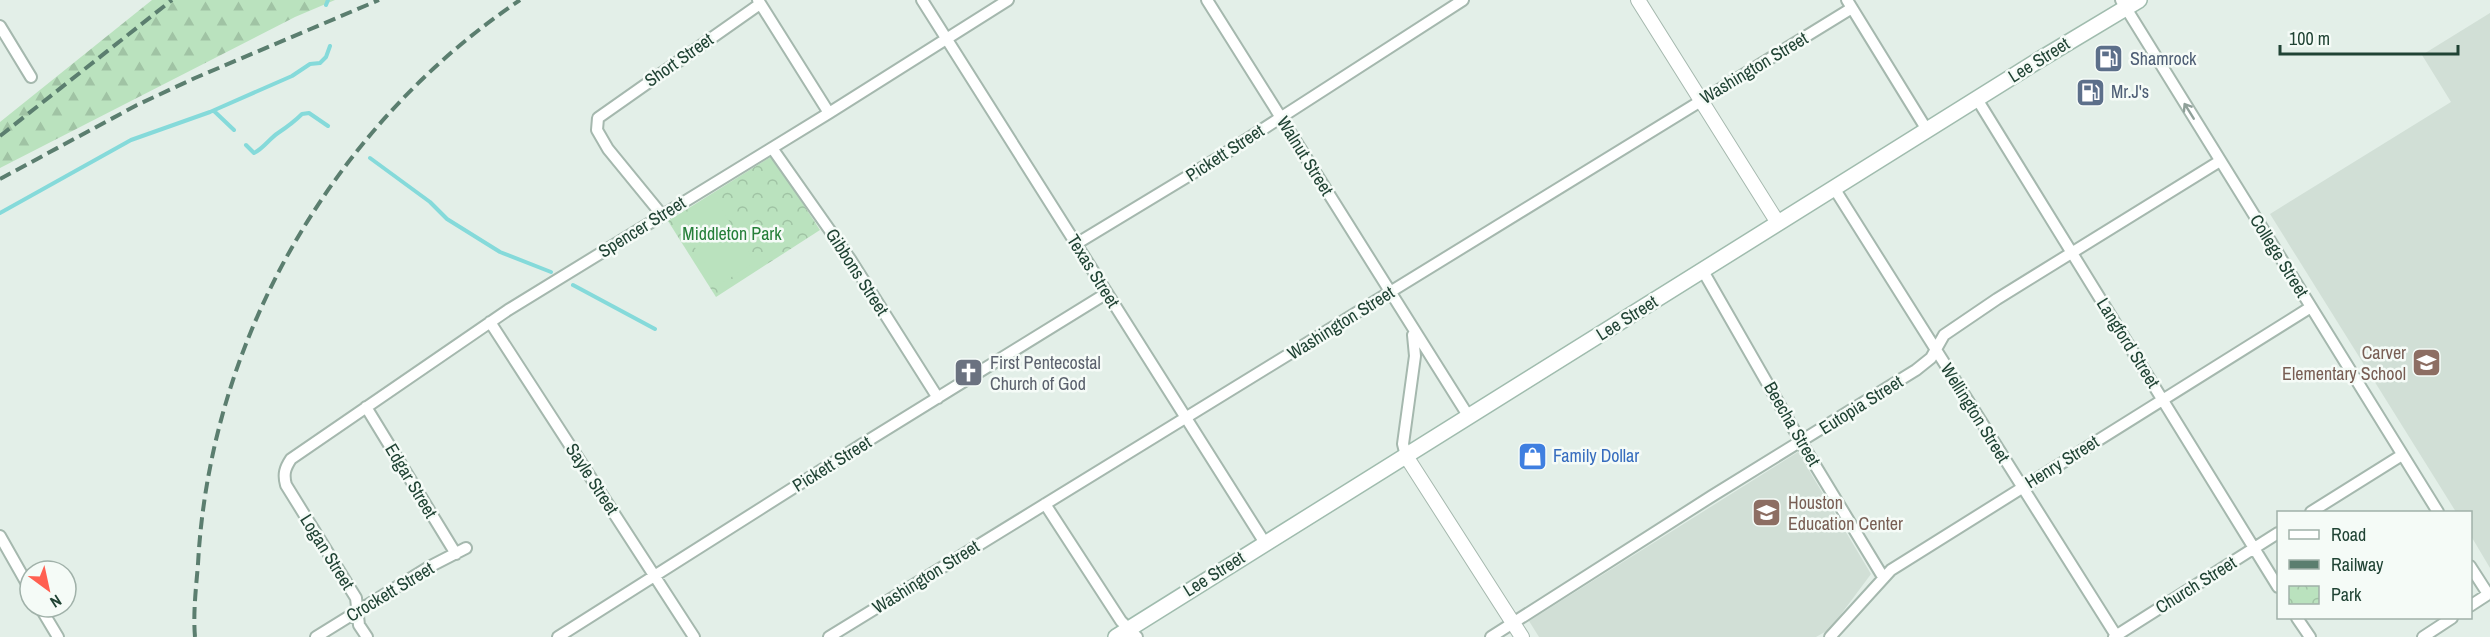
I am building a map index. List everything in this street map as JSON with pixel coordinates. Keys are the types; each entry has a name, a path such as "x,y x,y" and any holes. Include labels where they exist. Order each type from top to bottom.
{"main road":[{"name":"Lee Street","path":"1116,637 1133,633 1264,543 2129,3"}],"street":[{"name":"Texas Street","path":"922,0 1264,543"},
{"name":"Spencer Street","path":"286,467 299,452 490,322 1008,0"},
{"name":"Walnut Street","path":"1207,0 1469,417"},
{"name":"Pickett Street","path":"1076,244 1218,158 1463,0"},
{"path":"1638,0 1778,223"},
{"path":"759,2 829,113"},
{"name":"Short Street","path":"662,215 608,149 597,130 598,118 759,2"},
{"name":"College Street","path":"2129,3 2220,161 2437,511"},
{"path":"1850,4 1927,130"},
{"name":"Washington Street","path":"829,637 1702,100 1850,4"},
{"path":"0,26 31,77"},
{"name":"Langford Street","path":"1977,99 2277,585"},
{"name":"Gibbons Street","path":"772,148 850,259 938,398"},
{"name":"Eutopia Street","path":"1491,637 1712,496 1916,370 1936,351 1938,342 1944,335 1997,299 2220,161"},
{"name":"Wellington Street","path":"1834,188 2116,637"},
{"name":"Beecha Street","path":"1703,271 1801,442 1883,576"},
{"name":"Pickett Street","path":"558,637 1107,293"},
{"name":"Henry Street","path":"1830,637 1883,576 2311,307"},
{"name":"Walnut Street","path":"1403,313 1415,339 1404,426 1403,444 1406,456 1522,637"},
{"name":"Sayle Street","path":"490,322 694,637"},
{"name":"Edgar Street","path":"366,407 456,554"},
{"path":"2314,511 2402,455"},
{"name":"Logan Street","path":"286,467 284,477 286,485 356,598 359,625 367,637"},
{"path":"1045,504 1121,621 1133,633"},
{"name":"Church Street","path":"2116,637 2277,534"},
{"path":"0,536 18,568"},
{"name":"Crockett Street","path":"316,637 429,567 466,548"},
{"path":"2472,569 2489,594 2472,605"},
{"path":"47,619 58,637"},
{"path":"2298,619 2310,637"},
{"path":"2423,637 2450,619"}],"shaded area":[{"name":"Carver Elementary School","path":"2490,13 2490,568 2472,538 2472,511 2455,511 2270,214 2451,102 2422,55"},
{"name":"Houston Education Center","path":"1798,452 1871,574 1830,629 1816,637 1539,637 1529,621"}],"green space":[{"path":"152,0 335,0 295,17 0,168 0,122"},
{"name":"Middleton Park","path":"772,156 820,230 716,297 668,221"},
{"path":"714,197 755,262 719,285 678,221"},
{"path":"744,208 756,227 744,235 732,216"}],"waterway":[{"path":"326,5 328,0"},
{"path":"0,213 131,140 210,112 292,76 310,64 320,63 326,57 330,46"},
{"path":"214,111 234,130"},
{"path":"246,145 254,153 302,114 309,113 328,126"},
{"path":"370,158 430,202 447,219 500,252 551,272"},
{"path":"573,285 655,329"}],"railway":[{"path":"0,136 172,0"},
{"path":"0,179 137,105 379,0"},
{"path":"195,637 198,564 208,480 227,399 256,320 293,245 339,174 392,110 453,51 520,0"}],"place":[{"name":"Shamrock","path":"2109,59"},
{"name":"Mr.J's","path":"2090,92"},
{"name":"Carver Elementary School","path":"2427,363"},
{"name":"First Pentecostal Church of God","path":"969,373"},
{"name":"Family Dollar","path":"1532,456"},
{"name":"Houston Education Center","path":"1767,513"}]}
